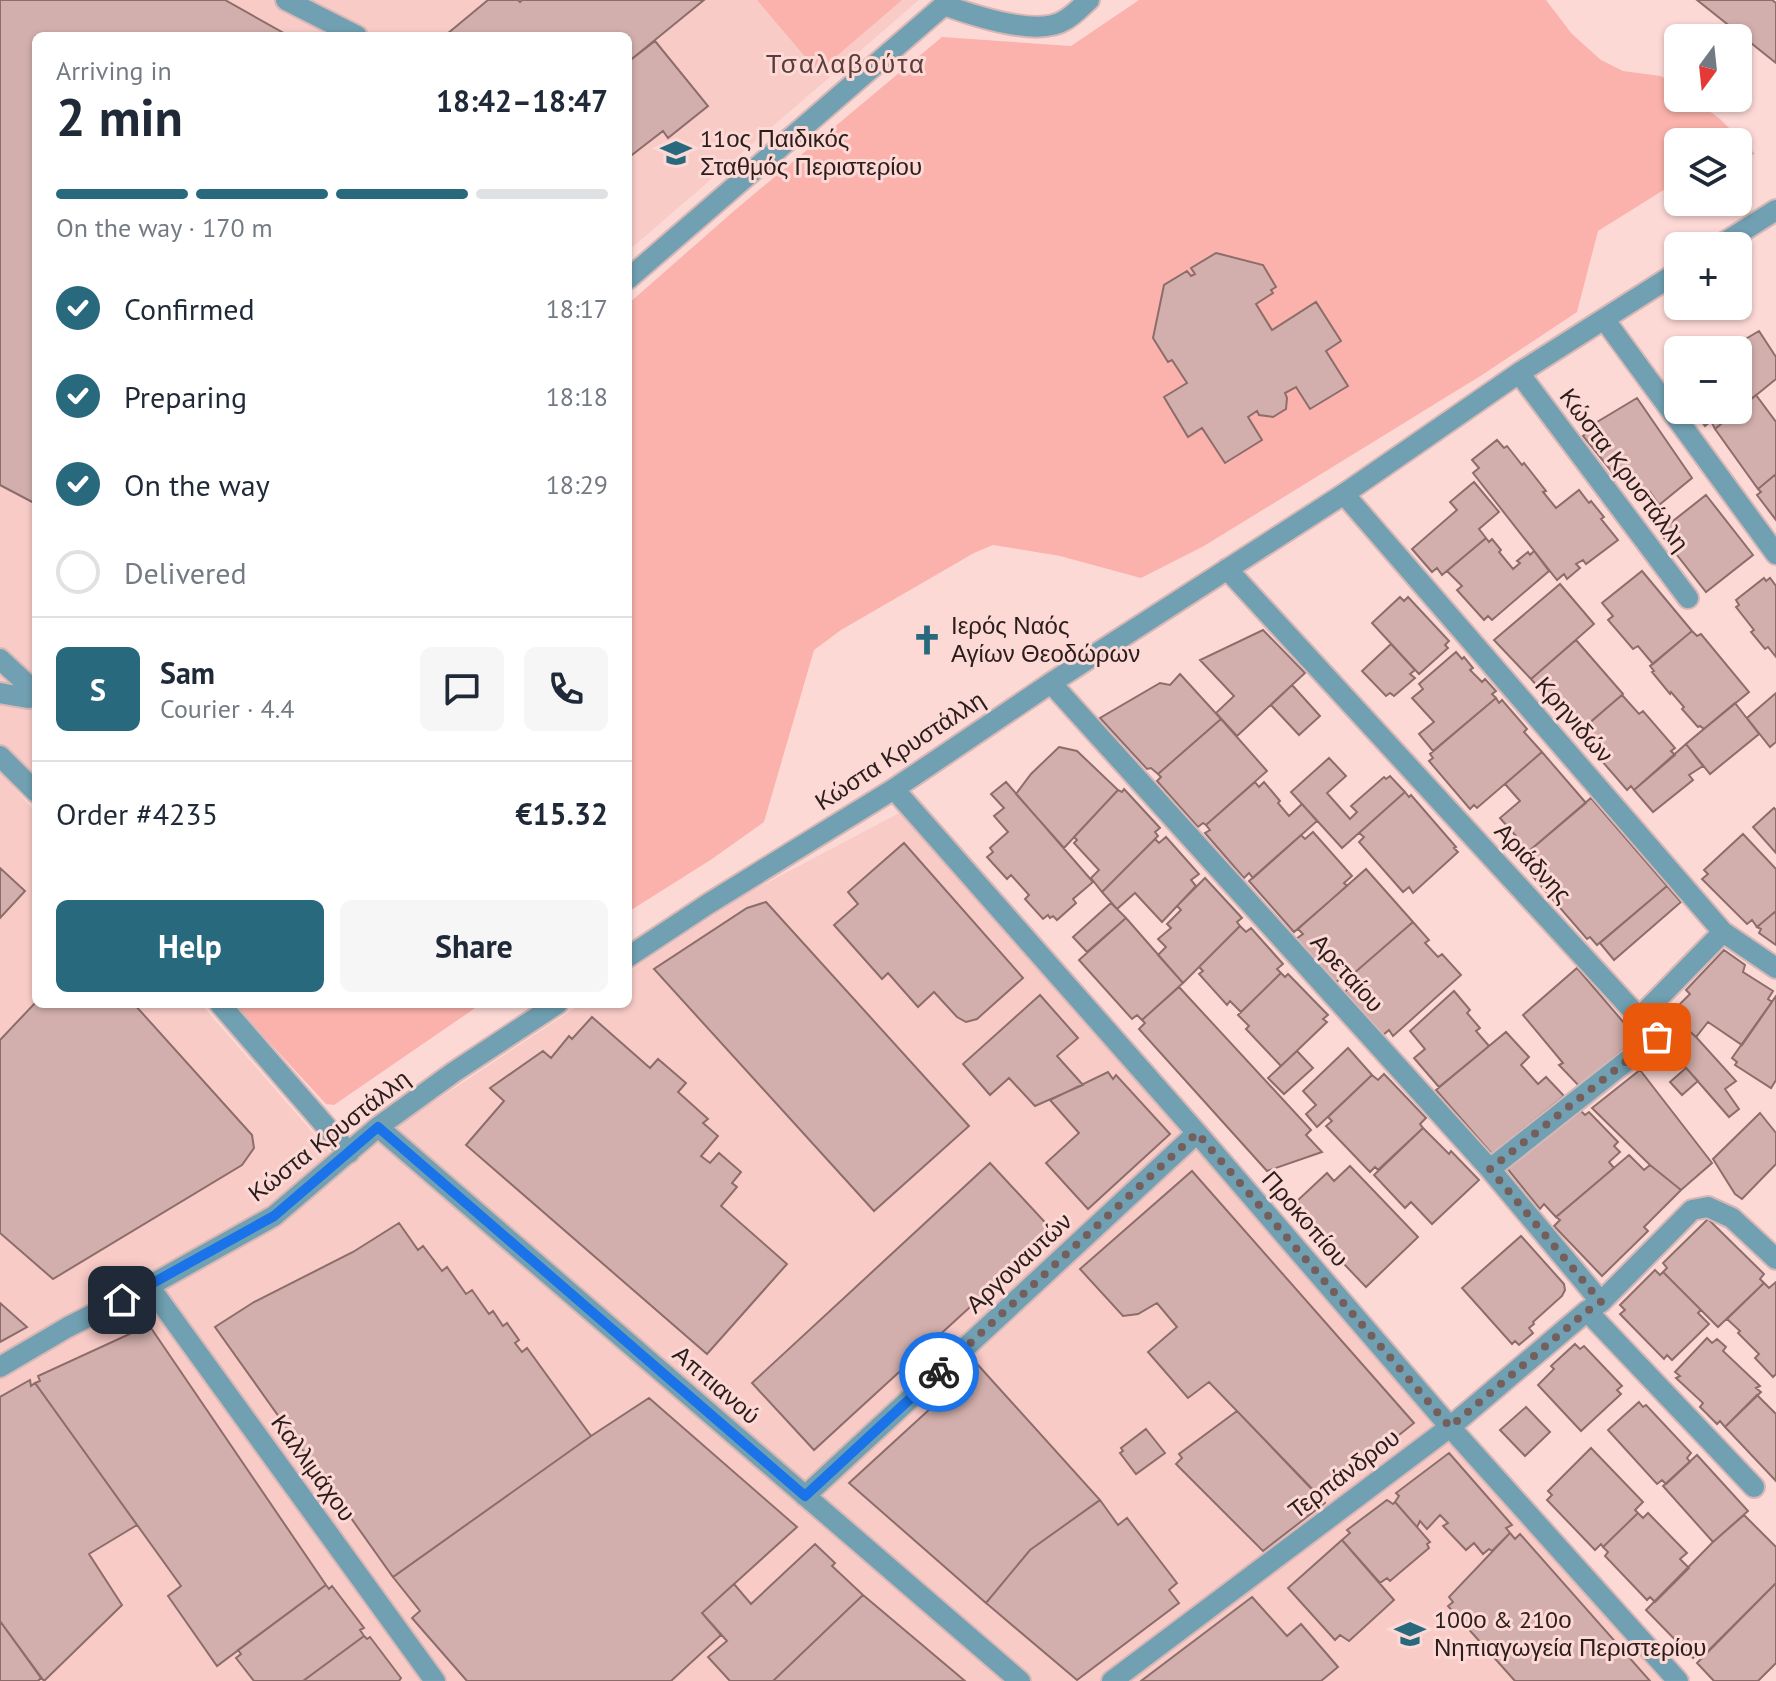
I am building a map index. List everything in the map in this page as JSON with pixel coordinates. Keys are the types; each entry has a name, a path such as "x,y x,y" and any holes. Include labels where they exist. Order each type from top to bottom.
{"street":[{"path":"286,0 349,32"},
{"path":"632,276 947,3 993,21 1037,27 1063,23 1089,0"},
{"path":"1741,232 1776,210"},
{"name":"Κώστα Κρυστάλλη","path":"632,954 894,789 1051,683 1344,494 1519,373 1664,281"},
{"path":"1604,319 1776,554"},
{"name":"Κώστα Κρυστάλλη","path":"1519,373 1688,598"},
{"name":"Κρηνιδών","path":"1344,494 1723,932 1776,968"},
{"name":"Αριάδνης","path":"1227,569 1640,1017"},
{"path":"0,659 32,685"},
{"name":"Αρεταίου","path":"1051,683 1490,1169 1594,1306 1754,1487"},
{"path":"0,693 28,698 32,696"},
{"path":"0,756 32,788"},
{"name":"Προκοπίου","path":"894,789 1197,1133 1450,1427 1678,1681"},
{"path":"1490,1169 1657,1037 1640,1017 1723,932"},
{"path":"223,1008 349,1153"},
{"name":"Κώστα Κρυστάλλη","path":"0,1367 274,1216 378,1127 551,1008"},
{"name":"Αππιανού","path":"378,1127 1020,1681"},
{"name":"Αργοναυτών","path":"805,1496 1197,1133"},
{"name":"Τερπάνδρου","path":"1112,1681 1450,1427 1594,1306 1692,1210 1708,1207 1732,1218 1776,1259"},
{"name":"Καλλιμάχου","path":"149,1286 435,1681"}],"shaded area":[{"path":"0,0 919,0 632,248 632,32 32,32 32,771 14,787 32,808 32,1008 204,1008 340,1164 575,1008 632,1008 632,969 744,895 901,812 1661,1681 0,1681"},
{"path":"757,0 902,0 818,72"},
{"path":"1139,0 1546,0 1572,34 1601,60 1623,71 1664,78 1664,112 1711,112 1729,128 1664,128 1664,190 1598,231 1577,312 1482,375 1204,546 1141,578 1060,556 993,545 841,630 814,650 764,822 632,909 632,300 942,37 1071,46"},
{"path":"238,1008 475,1008 334,1105 326,1104"}],"building":[{"path":"0,0 225,0 282,32 32,32 32,502 0,485"},
{"path":"488,0 704,0 632,59 632,32 449,32"},
{"path":"1697,0 1772,0 1776,3 1776,63 1752,44 1752,24 1727,24"},
{"path":"655,41 708,106 668,138 663,131 632,155 632,59"},
{"path":"1216,253 1263,265 1276,287 1271,290 1273,293 1256,304 1272,330 1316,302 1341,341 1326,351 1348,386 1310,409 1296,387 1285,393 1286,409 1273,417 1259,415 1257,411 1248,417 1262,440 1225,463 1202,428 1188,437 1164,397 1187,383 1172,360 1168,362 1153,338 1164,285 1187,271 1191,276 1195,274 1191,268"},
{"path":"1759,331 1776,357 1776,379 1752,399 1752,336"},
{"path":"1756,395 1776,422 1776,474 1758,489 1715,429 1721,424 1752,424 1752,398"},
{"path":"1637,398 1692,478 1659,505 1650,492 1641,498 1620,474 1617,478 1583,436 1589,431 1587,428"},
{"path":"1497,440 1504,448 1507,446 1522,465 1524,463 1556,508 1579,490 1604,517 1601,519 1618,540 1586,564 1583,560 1576,564 1580,568 1567,579 1564,574 1557,580 1473,473 1479,468 1472,460"},
{"path":"1776,474 1776,520 1757,495 1761,492 1758,489"},
{"path":"1474,482 1499,512 1479,529 1486,538 1442,575 1437,568 1432,572 1412,549 1457,510 1450,502"},
{"path":"1706,495 1753,555 1706,592 1659,532"},
{"path":"1486,538 1489,542 1492,539 1513,569 1520,563 1517,561 1534,551 1549,571 1492,620 1488,616 1484,620 1457,590 1462,586 1447,571"},
{"path":"1642,571 1692,631 1653,664 1638,646 1633,649 1608,620 1613,616 1602,603"},
{"path":"1764,578 1766,581 1770,578 1776,586 1776,657 1751,632 1754,630 1736,607 1739,605 1736,600"},
{"path":"1560,584 1594,624 1531,679 1494,640"},
{"path":"1400,597 1404,601 1408,597 1449,641 1445,645 1448,648 1419,674 1372,623"},
{"path":"1263,630 1305,673 1237,736 1216,713 1234,696 1200,660"},
{"path":"1692,631 1697,636 1701,634 1749,692 1704,729 1698,727 1682,709 1684,707 1670,694 1650,666"},
{"path":"1576,640 1623,694 1578,733 1531,679"},
{"path":"1391,644 1415,670 1410,674 1415,678 1394,696 1390,693 1386,696 1362,671"},
{"path":"1456,652 1462,659 1464,657 1473,668 1470,670 1482,682 1485,679 1496,691 1492,694 1496,698 1433,751 1419,734 1434,722 1412,698 1423,689 1419,684"},
{"path":"1180,674 1221,719 1158,774 1151,768 1147,769 1100,718 1160,683 1170,685"},
{"path":"1292,685 1320,716 1299,735 1271,705"},
{"path":"1776,693 1776,742 1770,747 1747,718"},
{"path":"1622,695 1639,714 1643,711 1675,748 1671,751 1675,755 1634,790 1631,786 1627,790 1582,738 1584,736 1580,731"},
{"path":"1496,698 1499,703 1502,700 1527,729 1524,732 1542,752 1477,808 1474,805 1470,809 1429,761 1433,758 1430,754"},
{"path":"1735,703 1759,734 1710,774 1686,744"},
{"path":"1221,719 1267,771 1206,825 1203,823 1198,827 1157,781 1161,777 1158,774"},
{"path":"1686,744 1703,766 1689,775 1693,780 1653,812 1634,790"},
{"path":"1059,747 1077,751 1118,790 1064,848 1016,794 1031,774"},
{"path":"1542,752 1586,803 1529,851 1500,818 1520,801 1505,784"},
{"path":"1329,758 1346,776 1327,793 1350,819 1357,812 1351,806 1384,777 1390,776 1405,792 1342,848 1291,792"},
{"path":"1006,782 1093,882 1073,899 1076,903 1057,920 1048,915 1043,919 1025,899 1029,895 1011,875 1007,879 987,857 993,852 990,848 1008,832 994,816 1004,808 991,794"},
{"path":"1255,782 1259,787 1264,782 1289,816 1302,804 1317,821 1253,878 1249,873 1244,878 1205,833 1210,830 1206,825"},
{"path":"1124,789 1160,828 1155,832 1158,836 1102,892 1091,878 1099,870 1074,843 1077,840 1074,837 1118,790 1122,792"},
{"path":"1405,792 1409,797 1411,795 1458,852 1413,893 1409,887 1403,892 1359,842 1364,837 1359,833"},
{"path":"1591,798 1667,886 1597,945 1590,937 1587,939 1523,865 1525,863 1521,858"},
{"path":"1774,808 1776,810 1776,853 1753,827"},
{"path":"1313,832 1352,876 1344,883 1347,886 1294,932 1249,881 1301,835 1305,839"},
{"path":"1743,834 1776,869 1776,911 1757,927 1752,920 1747,924 1702,879 1708,874 1704,870"},
{"path":"1166,837 1199,874 1191,880 1196,886 1162,922 1135,893 1117,909 1102,892 1155,839 1159,843"},
{"path":"904,843 1023,978 977,1019 966,1022 957,1017 934,992 918,1007 888,973 882,979 834,925 858,904 848,892"},
{"path":"0,868 25,891 0,918"},
{"path":"1366,869 1413,922 1345,981 1341,978 1335,983 1296,939 1303,934 1298,929"},
{"path":"1205,878 1242,918 1237,922 1240,926 1183,983 1158,955 1166,947 1158,939 1171,928 1167,924 1181,910 1177,906"},
{"path":"1667,886 1681,902 1614,960 1600,943"},
{"path":"766,902 969,1126 874,1211 654,969 747,908"},
{"path":"1111,903 1126,918 1087,952 1073,937"},
{"path":"1776,911 1776,945 1759,933 1761,929 1757,927"},
{"path":"1126,918 1183,983 1142,1020 1137,1015 1132,1019 1079,960"},
{"path":"1413,922 1429,940 1425,943 1438,957 1442,954 1461,975 1393,1036 1389,1030 1383,1035 1345,992 1350,987 1345,981"},
{"path":"1240,926 1246,932 1251,928 1283,964 1277,969 1281,973 1241,1012 1230,1001 1227,1005 1199,974 1203,971 1199,967"},
{"path":"1724,950 1745,965 1743,972 1773,991 1768,999 1772,1002 1742,1045 1708,1022 1696,1037 1670,1014 1690,994 1686,990"},
{"path":"1577,968 1637,1038 1579,1086 1559,1065 1563,1063 1523,1015"},
{"path":"1281,973 1285,977 1288,974 1328,1015 1323,1019 1327,1022 1281,1066 1246,1029 1249,1026 1238,1015"},
{"path":"1179,987 1311,1130 1306,1135 1322,1152 1267,1171 1139,1029 1145,1023 1142,1020"},
{"path":"1454,991 1470,1010 1467,1013 1480,1028 1476,1031 1489,1046 1439,1087 1414,1058 1425,1049 1410,1031"},
{"path":"1040,995 1078,1038 1057,1056 1083,1085 1035,1106 1009,1078 990,1095 963,1064"},
{"path":"1776,996 1776,1080 1771,1088 1735,1065 1737,1062 1732,1058"},
{"path":"32,1006 138,1008 252,1135 254,1148 242,1165 53,1279 0,1233 0,1040"},
{"path":"592,1017 650,1068 658,1059 686,1083 678,1092 708,1119 703,1123 718,1136 701,1156 710,1163 719,1153 741,1172 732,1183 737,1187 721,1206 787,1264 707,1354 466,1145 504,1101 490,1088 543,1051 551,1058 569,1036 572,1039"},
{"path":"1686,1028 1736,1081 1725,1089 1739,1109 1729,1117 1667,1046"},
{"path":"1506,1032 1529,1057 1521,1065 1538,1084 1546,1077 1564,1096 1492,1154 1436,1090"},
{"path":"1348,1048 1372,1075 1317,1127 1306,1114 1316,1105 1303,1091"},
{"path":"1297,1051 1313,1068 1284,1094 1268,1078"},
{"path":"1686,1068 1698,1081 1682,1095 1670,1082"},
{"path":"1640,1070 1712,1163 1681,1190 1650,1165 1592,1108"},
{"path":"1108,1072 1113,1079 1116,1075 1170,1134 1088,1209 1046,1163 1079,1133 1050,1100"},
{"path":"1384,1074 1426,1118 1420,1124 1423,1128 1378,1170 1375,1167 1370,1172 1326,1126 1332,1121 1328,1117 1372,1075 1378,1080"},
{"path":"1581,1111 1585,1115 1589,1112 1618,1142 1614,1146 1620,1152 1609,1162 1614,1168 1556,1217 1544,1204 1540,1209 1506,1167"},
{"path":"1760,1113 1776,1133 1776,1164 1742,1199 1735,1194 1713,1159"},
{"path":"1423,1128 1479,1180 1432,1224 1411,1202 1405,1208 1374,1175"},
{"path":"1629,1155 1644,1170 1650,1165 1681,1190 1644,1227 1648,1231 1602,1276 1554,1226 1560,1220 1556,1217"},
{"path":"990,1163 1053,1231 814,1450 752,1383"},
{"path":"1350,1166 1418,1237 1366,1287 1299,1217 1296,1210 1301,1206 1297,1201 1327,1173 1334,1181"},
{"path":"1192,1171 1414,1423 1321,1498 1209,1382 1188,1398 1148,1352 1177,1327 1157,1303 1138,1314 1123,1316 1080,1269"},
{"path":"1708,1219 1764,1274 1760,1279 1764,1283 1718,1327 1663,1272 1667,1268 1663,1263"},
{"path":"399,1223 418,1250 423,1246 442,1271 447,1267 466,1294 472,1290 489,1314 493,1311 503,1326 507,1323 519,1340 515,1343 522,1352 527,1348 591,1436 393,1577 215,1327 254,1302 353,1252"},
{"path":"1521,1236 1564,1284 1565,1290 1533,1322 1529,1328 1533,1333 1519,1345 1515,1341 1512,1344 1462,1288"},
{"path":"1655,1270 1660,1275 1663,1272 1701,1310 1698,1313 1709,1324 1672,1360 1667,1355 1664,1359 1620,1314 1625,1310 1620,1305"},
{"path":"1776,1282 1776,1374 1773,1377 1755,1358 1759,1354 1727,1319 1764,1283 1769,1288"},
{"path":"0,1303 27,1327 0,1342"},
{"path":"149,1325 326,1585 217,1666 168,1596 181,1586 35,1383 40,1381 38,1376"},
{"path":"1707,1338 1712,1343 1717,1339 1726,1347 1723,1351 1760,1386 1756,1388 1761,1392 1725,1427 1720,1421 1717,1424 1700,1407 1703,1403 1676,1378 1680,1376 1675,1372"},
{"path":"1575,1344 1580,1349 1584,1346 1622,1386 1617,1390 1621,1394 1581,1431 1538,1385 1554,1369 1551,1366"},
{"path":"978,1365 1100,1500 1030,1550 986,1603 849,1483"},
{"path":"30,1380 31,1386 35,1383 137,1525 89,1554 122,1605 44,1681 0,1621 0,1397"},
{"path":"1757,1395 1776,1414 1776,1481 1725,1427"},
{"path":"649,1398 797,1527 702,1613 721,1635 671,1681 467,1681 412,1618 420,1611 393,1577"},
{"path":"1639,1402 1643,1407 1646,1405 1691,1453 1687,1458 1690,1462 1666,1484 1662,1480 1657,1484 1608,1430"},
{"path":"1526,1407 1550,1432 1525,1456 1500,1430"},
{"path":"1237,1411 1325,1503 1263,1551 1176,1464 1182,1458 1179,1454"},
{"path":"1146,1429 1165,1453 1136,1474 1120,1453 1123,1451 1121,1448"},
{"path":"1591,1448 1643,1502 1635,1510 1638,1513 1603,1547 1601,1544 1595,1550 1547,1500 1552,1495 1548,1491"},
{"path":"1449,1453 1512,1525 1506,1528 1510,1533 1492,1551 1489,1549 1483,1554 1474,1543 1466,1550 1443,1526 1448,1523 1440,1515 1427,1529 1420,1521 1417,1527 1395,1502 1399,1496 1396,1493"},
{"path":"1697,1455 1748,1511 1713,1542 1663,1486"},
{"path":"1100,1500 1118,1525 1127,1518 1177,1583 1169,1590 1179,1603 1077,1680 986,1603 1030,1550"},
{"path":"1387,1500 1393,1504 1395,1502 1430,1542 1427,1544 1429,1548 1390,1581 1387,1578 1380,1583 1342,1540 1350,1533 1347,1530"},
{"path":"1638,1513 1643,1518 1648,1513 1687,1553 1680,1559 1689,1568 1655,1602 1650,1597 1647,1600 1605,1556 1608,1552 1603,1547"},
{"path":"1744,1515 1776,1547 1776,1583 1701,1658 1697,1654 1693,1658 1646,1610"},
{"path":"1510,1533 1515,1539 1520,1534 1650,1681 1515,1681 1448,1606 1453,1602 1449,1597"},
{"path":"1342,1540 1394,1600 1349,1641 1340,1635 1335,1640 1288,1588"},
{"path":"815,1544 835,1563 832,1566 863,1595 773,1681 730,1681 708,1657 727,1641 702,1613 734,1584 751,1604"},
{"path":"1776,1583 1776,1663 1758,1681 1714,1681 1697,1663"},
{"path":"326,1585 329,1589 332,1586 364,1628 360,1630 364,1636 303,1681 254,1681 236,1658 241,1654 238,1650"},
{"path":"863,1595 965,1681 773,1681"},
{"path":"1252,1597 1287,1636 1301,1624 1338,1667 1321,1681 1141,1681"},
{"path":"0,1621 41,1678 38,1681 0,1681"},
{"path":"364,1636 367,1639 370,1637 401,1678 399,1681 303,1681"}],"way so far":[{"path":"939,1372 1197,1133 1450,1427 1601,1302 1490,1169 1657,1037"}],"place":[{"name":"11ος Παιδικός Σταθμός Περιστερίου","path":"676,153"},
{"name":"Ιερός Ναός Αγίων Θεοδώρων","path":"927,640"},
{"name":"100ο & 210ο Νηπιαγωγεία Περιστερίου","path":"1410,1634"}],"district":[{"name":"Τσαλαβούτα","path":"846,64"}],"route":[{"path":"122,1300 274,1216 378,1127 805,1496 939,1372"}]}
